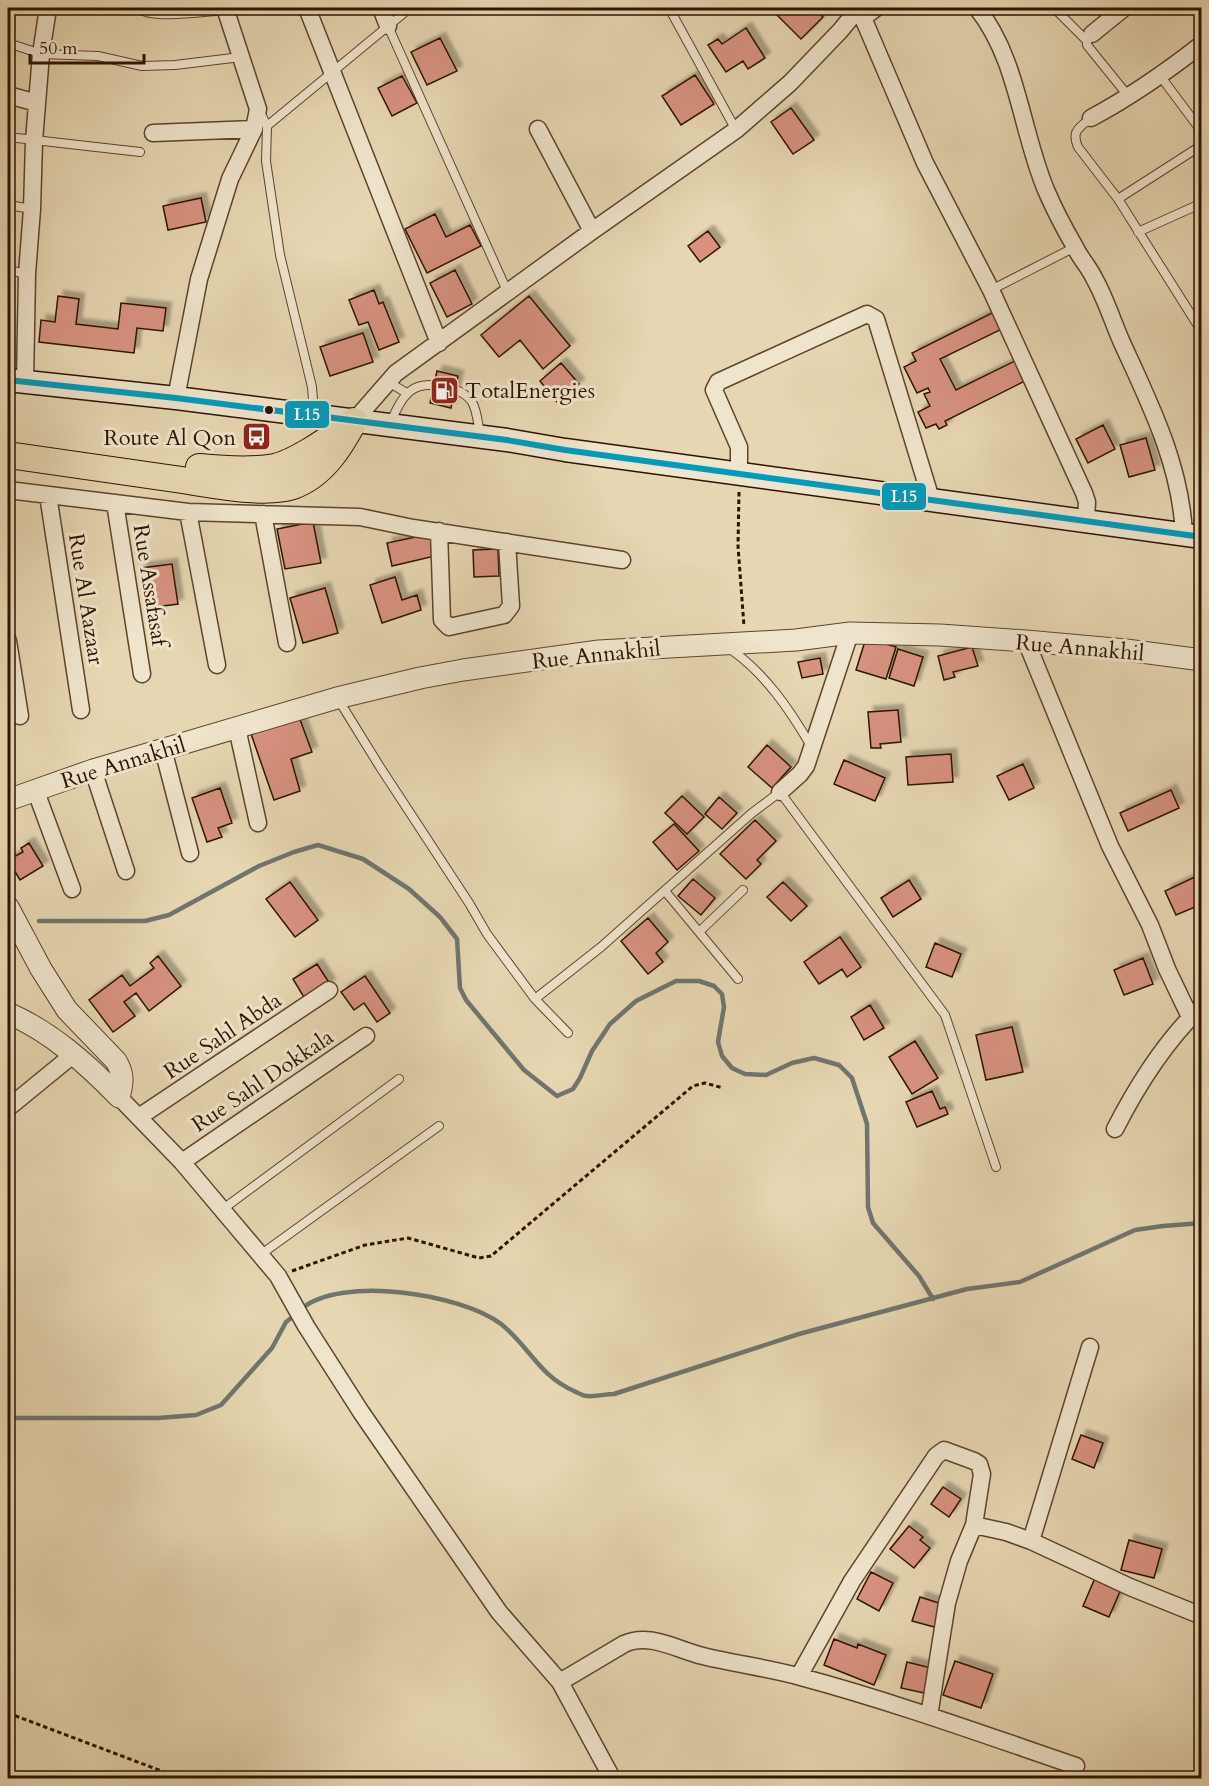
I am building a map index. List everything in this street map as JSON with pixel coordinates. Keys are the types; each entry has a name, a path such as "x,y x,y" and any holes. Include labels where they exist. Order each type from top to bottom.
{"main road":[{"path":"16,381 176,398 481,437 1193,536"},
{"path":"8,441 219,469 275,467 297,458 354,421"},
{"path":"8,455 214,484 272,489 292,486 313,475 327,463 354,421"}],"street":[{"path":"16,381 32,209 34,141 41,54 48,8"},
{"path":"307,8 439,343"},
{"path":"381,8 388,26"},
{"path":"977,8 990,24 1006,62 1045,187 1075,247 1094,278 1152,406 1169,452 1193,536"},
{"path":"1089,37 1125,8"},
{"path":"176,398 199,279 230,179 260,127 258,109 226,9"},
{"path":"354,421 388,382 411,362 736,130 790,83 860,11 925,163 991,290 1084,493 1087,502 1086,521"},
{"path":"1091,118 1130,98 1161,77 1202,44"},
{"path":"8,95 37,103"},
{"path":"153,133 260,127"},
{"path":"538,129 592,231"},
{"path":"739,474 739,447 714,390 718,382 867,314 876,319 931,499"},
{"path":"8,490 188,512 360,517 413,528 622,560"},
{"name":"Rue Al Aazaar","path":"48,495 81,710"},
{"name":"Rue Assafasaf","path":"115,503 142,674"},
{"path":"188,512 217,665"},
{"path":"263,513 287,644"},
{"path":"439,531 442,620 449,627 504,615 509,609 511,606 507,542"},
{"path":"780,792 800,774 813,749 850,633"},
{"name":"Rue Annakhil","path":"8,800 93,770 337,698 420,678 599,651 796,640 850,633 940,635 1026,641 1202,660"},
{"path":"8,641 20,716"},
{"path":"1026,641 1110,846 1150,925 1167,969 1196,1012 1166,1045 1143,1079 1115,1129"},
{"path":"237,728 258,823"},
{"path":"163,749 190,853"},
{"path":"93,770 126,871"},
{"path":"35,789 72,889"},
{"path":"8,907 46,978 67,1010 116,1061 123,1084 119,1097"},
{"name":"Rue Sahl Abda","path":"139,1117 329,990"},
{"path":"8,1014 51,1037 74,1054 119,1097 182,1162 278,1276 306,1326 361,1412 499,1612 560,1682 612,1779"},
{"name":"Rue Sahl Dokkala","path":"182,1162 366,1036"},
{"path":"8,1108 74,1054"},
{"path":"1031,1541 1090,1347"},
{"path":"799,1676 852,1581 939,1451 944,1450 979,1464 982,1474 974,1525 959,1561 947,1603 929,1716"},
{"path":"974,1525 1006,1532 1031,1541 1130,1587 1202,1616"},
{"path":"560,1682 624,1644 641,1639 700,1656 799,1676 929,1716 1076,1766"}],"lane":[{"path":"138,8 142,12 157,14 226,9"},
{"path":"314,416 312,387 283,265 260,127 410,8"},
{"path":"669,8 736,130"},
{"path":"1054,8 1089,37 1090,48 1130,98"},
{"path":"388,26 508,293"},
{"path":"8,43 41,54 98,56 142,66 175,65 241,57"},
{"path":"1161,77 1202,132"},
{"path":"1091,118 1078,128 1074,136 1078,147 1118,199 1202,332"},
{"path":"8,137 140,152"},
{"path":"1118,199 1202,145"},
{"path":"1138,232 1200,204"},
{"path":"8,205 32,209"},
{"path":"991,290 1075,247"},
{"path":"8,270 27,274"},
{"path":"388,382 407,393"},
{"path":"389,426 400,400 407,393 422,384 434,384 461,391 473,404 481,437"},
{"path":"722,643 748,663 789,709 813,749"},
{"path":"337,698 487,934 535,999 568,1033"},
{"path":"535,999 601,947 752,813 780,792 945,1015 996,1167"},
{"path":"700,931 743,890"},
{"path":"665,891 738,979"},
{"path":"223,1209 399,1079"},
{"path":"260,1255 439,1126"}],"path":[{"path":"739,474 738,546 744,630"},
{"path":"278,1276 365,1245 392,1239 408,1238 479,1258 491,1256 693,1086 705,1083 723,1088"},
{"path":"8,1713 180,1779"}],"building":[{"path":"770,8 814,8 823,17 801,39"},
{"path":"746,28 765,58 748,69 743,61 726,72 708,45 718,39 722,44"},
{"path":"440,38 457,71 427,85 411,52"},
{"path":"695,75 714,104 681,125 662,96"},
{"path":"402,76 417,103 392,116 378,88"},
{"path":"791,108 814,140 793,154 771,122"},
{"path":"201,198 206,222 168,230 163,206"},
{"path":"435,214 446,237 470,225 481,246 427,273 405,229"},
{"path":"708,231 720,247 700,262 688,246"},
{"path":"455,270 472,304 447,317 430,283"},
{"path":"374,290 379,304 383,302 399,342 379,350 368,322 359,325 349,300"},
{"path":"58,296 79,299 76,324 118,329 121,303 166,308 163,331 137,328 134,353 39,342 41,320 55,322"},
{"path":"529,296 570,346 543,369 520,340 499,357 481,335"},
{"path":"996,311 1004,328 940,359 956,390 1019,359 1029,379 945,421 947,425 939,429 936,424 926,428 918,412 930,406 924,394 930,392 928,388 917,393 904,367 916,361 912,353"},
{"path":"363,333 373,362 330,376 320,347"},
{"path":"561,363 579,384 557,402 540,381"},
{"name":"TotalEnergies","path":"437,371 458,376 451,408 430,403"},
{"path":"1103,425 1115,449 1088,463 1076,439"},
{"path":"1146,438 1155,470 1129,477 1120,445"},
{"path":"313,522 321,563 285,569 277,529"},
{"path":"430,534 435,556 392,566 387,543"},
{"path":"498,549 499,576 474,577 473,550"},
{"path":"172,564 178,604 148,608 141,568"},
{"path":"395,577 402,600 417,595 421,610 382,623 370,585"},
{"path":"325,588 338,633 303,643 290,598"},
{"path":"866,638 896,647 886,679 856,670"},
{"path":"972,647 978,666 953,672 955,677 944,680 938,656"},
{"path":"898,649 923,657 914,686 889,678"},
{"path":"820,658 823,674 802,678 798,662"},
{"path":"898,710 901,742 880,744 881,748 871,748 868,712"},
{"path":"298,714 312,752 291,759 300,791 274,800 250,731"},
{"path":"767,745 791,767 772,788 748,767"},
{"path":"951,754 953,782 908,785 906,757"},
{"path":"844,760 885,778 875,801 834,784"},
{"path":"1023,764 1034,788 1009,800 997,776"},
{"path":"220,788 232,823 218,828 222,837 207,842 192,798"},
{"path":"1171,790 1179,808 1128,831 1120,813"},
{"path":"682,796 704,817 687,834 665,813"},
{"path":"719,797 737,813 722,829 705,814"},
{"path":"755,820 776,841 757,860 761,864 746,879 720,854"},
{"path":"674,824 699,851 677,870 653,842"},
{"path":"29,843 43,866 20,880 8,860 23,852 21,848"},
{"path":"1197,876 1202,886 1202,904 1176,915 1165,891"},
{"path":"693,879 715,898 701,915 678,896"},
{"path":"909,880 921,899 893,917 881,898"},
{"path":"290,882 318,920 295,937 266,899"},
{"path":"783,882 807,906 791,921 767,897"},
{"path":"648,918 668,942 656,953 663,962 648,974 621,941"},
{"path":"840,937 861,967 847,977 842,969 819,984 804,962"},
{"path":"935,943 961,954 952,977 926,967"},
{"path":"158,956 181,986 149,1011 136,993 124,1002 135,1016 113,1032 89,1000 122,975 130,986 154,968 150,963"},
{"path":"1143,958 1153,984 1124,995 1114,970"},
{"path":"317,964 330,984 305,999 293,979"},
{"path":"365,976 390,1013 377,1022 364,1003 354,1010 341,992"},
{"path":"870,1005 884,1028 864,1040 851,1017"},
{"path":"1012,1027 1023,1072 986,1080 976,1035"},
{"path":"915,1041 938,1078 912,1094 889,1057"},
{"path":"932,1091 940,1109 945,1107 948,1114 917,1127 906,1102"},
{"path":"1081,1435 1103,1443 1094,1468 1072,1459"},
{"path":"943,1487 961,1499 949,1517 931,1504"},
{"path":"909,1526 923,1537 920,1540 930,1548 914,1568 890,1549"},
{"path":"1129,1540 1162,1549 1154,1578 1121,1570"},
{"path":"871,1572 893,1583 879,1611 857,1599"},
{"path":"1095,1578 1121,1589 1109,1617 1083,1606"},
{"path":"920,1597 945,1605 938,1628 912,1621"},
{"path":"834,1639 857,1648 858,1644 886,1655 874,1685 824,1665"},
{"path":"955,1661 993,1674 981,1708 943,1695"},
{"path":"907,1662 935,1669 929,1694 901,1688"}],"waterway":[{"path":"39,921 145,921 169,915 259,866 318,845 363,859 409,889 440,917 457,939 460,988 466,1000 524,1070 557,1096 573,1089 592,1051 610,1024 636,1001 676,981 699,981 714,986 722,994 724,1007 718,1042 722,1056 732,1068 745,1074 766,1075 792,1063 814,1058 839,1065 852,1078 867,1124 868,1207 873,1223 919,1276 933,1299"},
{"path":"301,1309 320,1299 344,1293 372,1291 401,1292 459,1304 483,1313 501,1324 543,1369 562,1385 584,1396 597,1396 614,1394 799,1334 967,1289 1020,1282 1135,1230 1202,1223"},
{"path":"8,1418 158,1418 196,1415 221,1405 272,1348 286,1322 295,1315"}],"transit line":[{"name":"L15","path":"8,380 176,398 507,440 565,450 1202,537"}],"place":[{"name":"TotalEnergies","path":"444,390"},
{"name":"Route Al Qon","path":"257,437"}]}
